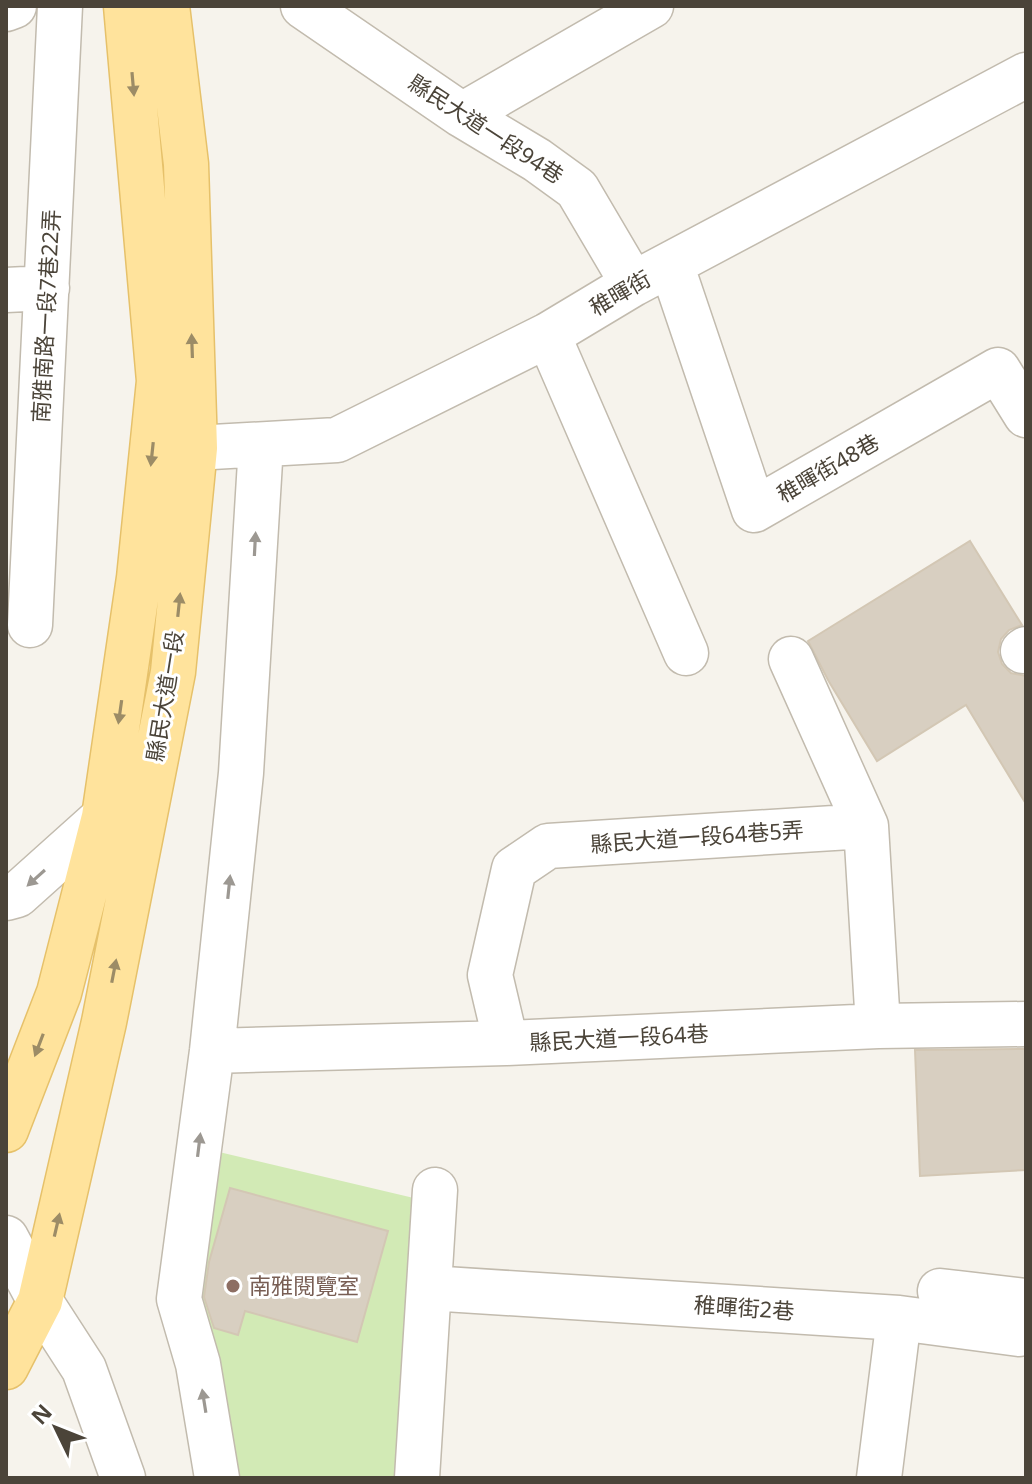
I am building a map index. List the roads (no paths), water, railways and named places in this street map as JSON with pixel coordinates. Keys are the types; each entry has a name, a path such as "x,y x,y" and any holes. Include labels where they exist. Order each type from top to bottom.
{"main road":[{"name":"縣民大道一段","path":"6,1130 59,993 104,817 139,578 159,381 126,6"},
{"name":"縣民大道一段","path":"6,1367 40,1301 104,1022 173,672 195,448 186,164 173,9"}],"street":[{"path":"6,9 14,6"},
{"name":"南雅南路一段7巷22弄","path":"30,625 22,462 26,289 60,6"},
{"name":"縣民大道一段94巷","path":"303,6 577,189 633,284"},
{"path":"462,115 651,6"},
{"name":"稚暉街","path":"195,448 337,440 548,335 633,284 1026,75"},
{"name":"稚暉街48巷","path":"671,264 754,510 998,370 1026,415"},
{"path":"548,335 686,653"},
{"path":"217,1478 198,1364 179,1299 212,1051 241,773 261,445"},
{"path":"791,659 866,826 878,1026"},
{"path":"6,898 17,895 104,817"},
{"name":"縣民大道一段64巷5弄","path":"506,1043 490,975 514,869 548,846 866,826"},
{"name":"縣民大道一段64巷","path":"212,1051 506,1043 878,1026 1026,1024"},
{"path":"417,1478 435,1190"},
{"path":"11,1248 40,1301 84,1369 123,1478"},
{"name":"稚暉街2巷","path":"429,1288 899,1318 1023,1318"},
{"path":"940,1291 1023,1318"},
{"path":"879,1478 899,1318"}],"place":[{"name":"南雅閱覽室","path":"233,1286"}]}
